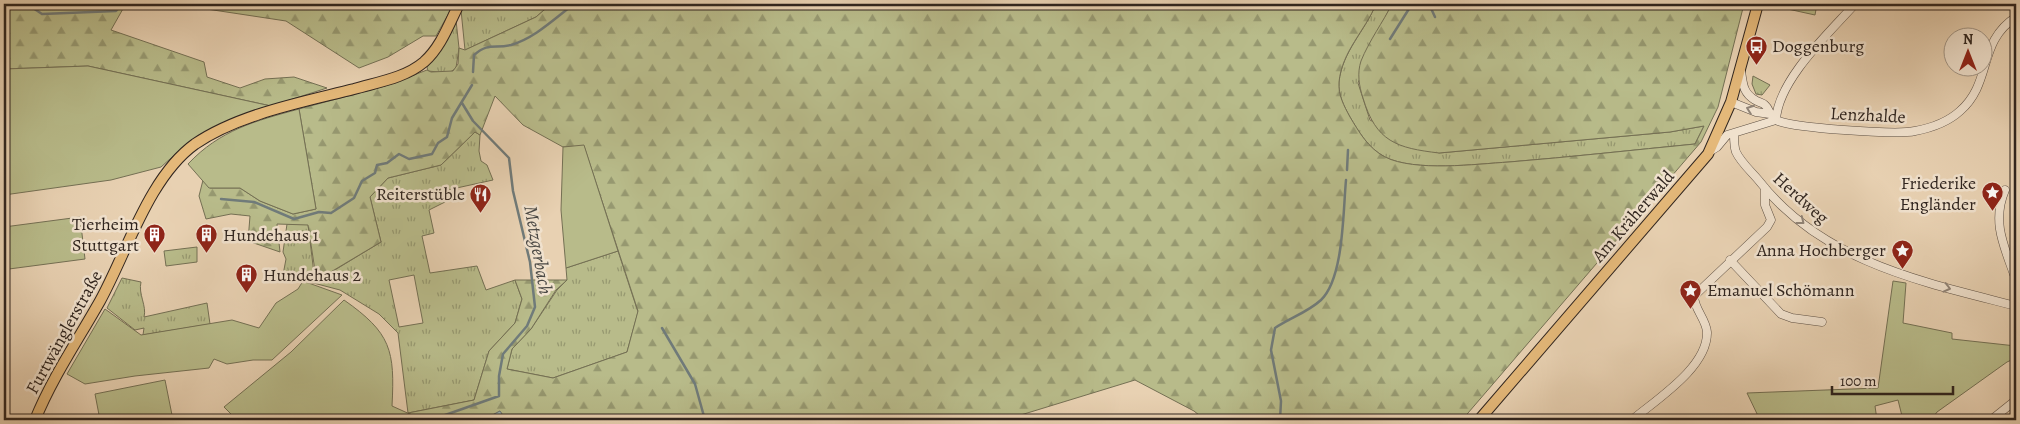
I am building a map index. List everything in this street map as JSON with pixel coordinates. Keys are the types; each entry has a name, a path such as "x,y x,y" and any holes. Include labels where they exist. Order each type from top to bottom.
{"main road":[{"name":"Furtwänglerstraße","path":"35,420 114,275 120,259 162,178 193,145 236,122 391,78 416,68 426,60 439,43 459,4"},
{"name":"Am Kräherwald","path":"1479,420 1709,152 1724,122 1731,102 1758,4"},
{"name":"Furtwänglerstraße","path":"28,420 109,272 120,259"}],"street":[{"path":"1773,117 1788,84 1855,4"},
{"name":"Lenzhalde","path":"1731,102 1756,112 1813,127 1915,132 1939,124 1959,112 1968,103 1979,86 1993,38 2004,24 2016,17"},
{"path":"1741,70 1743,86 1747,95 1765,105 1773,117"},
{"name":"Lenzhalde","path":"1709,152 1717,147 1724,138 1773,117"},
{"path":"1724,122 1725,129 1734,133"},
{"name":"Herdweg","path":"1734,133 1736,152 1765,188 1787,210 1810,228 1857,257 1905,277 2016,306"},
{"path":"1632,420 1697,364 1704,351 1707,333 1706,326 1694,302 1694,296 1767,227 1770,220 1765,205 1765,188"},
{"path":"2005,190 1998,206 1998,225 2016,280"},
{"path":"1730,260 1781,314 1792,318 1822,322"},
{"path":"1991,420 2016,400"}],"green space":[{"path":"4,4 454,4 436,36 423,36 388,57 359,68 286,21 200,8 124,7 111,30 204,62 207,77 240,88 265,79 294,77 327,88 271,106 88,66 4,69"},
{"path":"464,4 551,4 536,17 465,50 461,10"},
{"path":"551,4 1376,4 1344,61 1339,82 1340,96 1353,123 1374,149 1385,157 1398,162 1446,166 1532,160 1695,144 1704,126 1670,132 1439,153 1400,145 1390,140 1374,124 1368,113 1359,80 1361,61 1392,4 1744,4 1718,107 1701,142 1462,420 1205,420 1194,411 1135,380 1011,418 1011,420 506,420 500,411 483,420 423,420 408,413 474,400 489,351 515,323 522,299 515,280 567,280 556,290 531,329 512,349 507,369 553,378 627,352 638,311 584,146 563,147 523,125 495,96 480,135 475,132 441,165 388,178 370,197 381,242 314,282 316,277 308,225 277,224 280,252 248,241 250,216 231,214 206,219 199,196 203,180 210,188 240,188 260,201 293,214 316,209 299,109 385,86 427,70 431,72 453,71 458,64 459,48 465,50 536,17"},
{"path":"1376,4 1392,4 1379,29 1358,83 1370,120 1439,153 1670,132 1704,126 1695,144 1463,165 1429,166 1398,162 1385,157 1369,144 1350,117 1340,96 1339,82 1341,71 1349,51"},
{"path":"1774,4 1817,4 1815,15 1774,6"},
{"path":"456,20 459,48 456,68 449,73 428,71 427,67"},
{"path":"88,66 271,106 210,130 189,142 161,167 111,180 4,195 4,69"},
{"path":"1753,76 1770,85 1762,95 1756,94 1752,84"},
{"path":"299,109 316,209 293,214 260,201 240,188 209,188 188,164 200,152 239,128"},
{"path":"475,132 480,135 479,151 481,161 487,165 493,180 443,191 445,202 429,210 434,233 422,236 430,273 477,266 486,290 515,280 522,299 515,323 489,351 474,400 408,413 398,333 379,314 340,290 283,275 286,259 283,252 287,224 308,224 315,282 381,242 370,197 388,178 441,165","holes":["414,275 423,323 399,327 389,280"]},
{"path":"584,145 618,251 566,268 561,210 563,147"},
{"path":"80,217 85,259 9,269 4,227"},
{"path":"197,247 197,262 166,266 164,251"},
{"path":"618,251 638,312 627,352 553,378 507,369 512,349 531,329 557,290 567,280 566,268"},
{"path":"122,278 141,282 144,317 207,303 210,324 143,335 144,328 135,330 107,308"},
{"path":"303,281 342,295 272,360 253,360 227,364 214,359 209,368 135,376 85,384 67,374 105,309 141,335 232,320 259,328 276,303 298,289"},
{"path":"1893,281 1906,283 1903,323 1952,333 1952,339 2016,346 2016,358 2007,362 1937,412 1931,420 1903,420 1898,400 1875,406 1877,420 1760,420 1747,393 1878,388"},
{"path":"344,300 372,323 381,333 387,344 391,357 392,406 423,420 237,420 224,407 291,352"},
{"path":"165,380 172,415 145,420 100,420 95,394"}],"water":[{"path":"500,411 506,420 483,420"}],"waterway":[{"path":"27,4 42,14 116,11 122,4"},
{"path":"473,72 474,55 479,51 488,47 505,46 520,42 544,27 574,4"},
{"path":"1390,39 1412,4"},
{"path":"1429,4 1435,17"},
{"path":"221,199 254,202 294,219 319,212 331,213 354,198 362,181 375,173 377,165 387,163 399,154 409,159 432,154 438,143 447,137 452,118 472,85"},
{"name":"Metzgerbach","path":"431,420 499,396 499,376 503,354 527,326 535,307 530,262 513,191 509,158 473,121 462,103"},
{"path":"1347,170 1348,150"},
{"path":"1280,420 1281,401 1271,350 1275,328 1316,304 1329,290 1338,261 1341,243 1346,180"},
{"path":"662,328 695,384 705,420"}],"place":[{"name":"Doggenburg","path":"1756,65"},
{"name":"Friederike Engländer","path":"1992,212"},
{"name":"Reiterstüble","path":"481,213"},
{"name":"Tierheim Stuttgart","path":"155,253"},
{"name":"Hundehaus 1","path":"207,254"},
{"name":"Anna Hochberger","path":"1902,269"},
{"name":"Hundehaus 2","path":"247,294"},
{"name":"Emanuel Schömann","path":"1691,309"}]}
